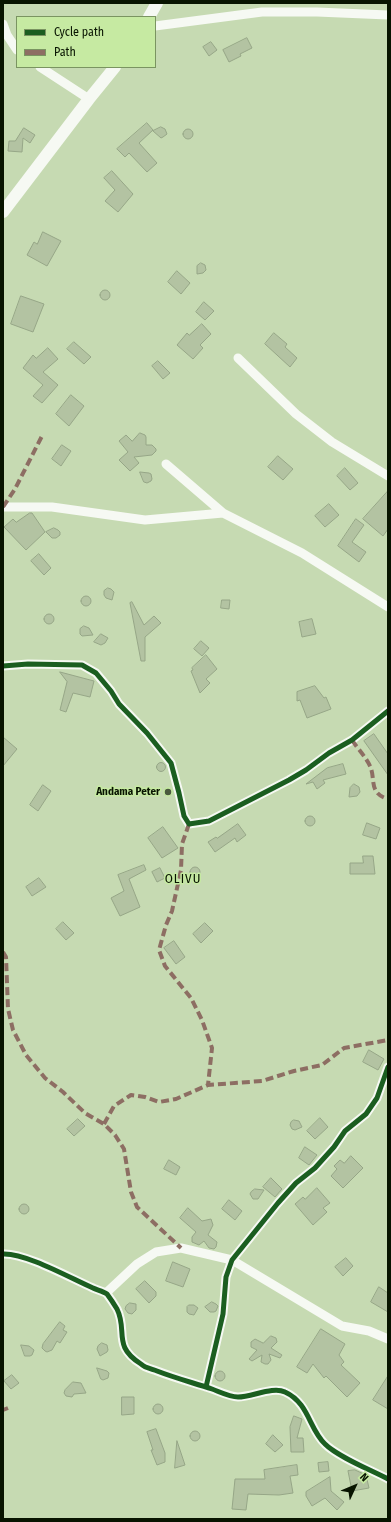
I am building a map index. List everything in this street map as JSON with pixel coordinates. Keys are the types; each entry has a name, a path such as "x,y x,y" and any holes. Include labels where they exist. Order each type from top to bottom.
{"street":[{"path":"150,16 157,3"},
{"path":"156,26 262,12 317,12 388,15"},
{"path":"3,24 7,35 16,48"},
{"path":"42,68 89,99"},
{"path":"3,212 114,68"},
{"path":"238,358 302,419 332,442 388,476"},
{"path":"166,464 223,513 302,553 388,608"},
{"path":"3,507 52,507 145,520 223,513"},
{"path":"3,666 28,664 82,664 96,673 111,691 119,704 147,733 171,763 184,816 189,824 199,824 209,821 289,780 306,770 329,753 352,740 388,711"},
{"path":"206,1387 223,1314 226,1277 232,1260 296,1183 315,1168 334,1147 345,1131 366,1114 377,1098 388,1066"},
{"path":"106,1293 137,1264 156,1252 181,1248 232,1260 342,1326 369,1331 388,1339"},
{"path":"3,1254 20,1256 106,1293 117,1310 123,1346 129,1355 141,1365 236,1397 252,1396 266,1391 284,1391 300,1402 312,1422 317,1434 325,1444 344,1456 388,1479"}],"building":[{"path":"247,38 252,48 229,62 223,50"},
{"path":"211,42 217,50 209,56 203,47"},
{"path":"147,123 153,130 139,143 157,163 147,172 129,153 125,157 117,149"},
{"path":"161,127 165,129 167,134 161,138 153,131"},
{"path":"24,128 35,135 30,143 23,138 22,152 8,151 9,141 15,141"},
{"path":"186,129 190,129 192,130 192,138 186,139 183,136 183,132"},
{"path":"112,171 133,194 118,212 105,201 115,190 104,178"},
{"path":"43,232 61,241 47,266 27,255 34,242 37,244"},
{"path":"201,263 205,265 206,270 203,273 197,274 197,266"},
{"path":"177,271 190,283 181,294 168,282"},
{"path":"103,290 107,290 109,291 109,299 103,300 100,297 100,293"},
{"path":"21,296 44,304 33,332 11,324"},
{"path":"204,302 214,311 205,320 196,312"},
{"path":"202,324 211,334 200,345 203,348 193,359 177,345 187,333 189,335"},
{"path":"274,333 287,344 285,347 297,358 290,367 265,344"},
{"path":"74,342 91,357 84,364 67,349"},
{"path":"48,348 58,359 43,372 58,385 42,403 33,396 43,385 23,368 33,355 36,358"},
{"path":"158,361 170,373 163,379 152,366"},
{"path":"71,395 84,406 69,426 56,414"},
{"path":"140,433 146,437 146,445 152,445 156,451 152,455 134,457 139,463 130,471 119,460 128,452 119,441 126,435 132,441"},
{"path":"62,445 71,451 61,466 52,459"},
{"path":"278,456 293,469 283,480 268,467"},
{"path":"345,468 358,483 350,490 337,476"},
{"path":"140,472 151,474 151,481 147,483 144,482"},
{"path":"388,491 388,529 383,536 363,519"},
{"path":"329,504 339,515 325,527 315,516"},
{"path":"32,513 45,532 26,550 4,527 13,519 16,522"},
{"path":"356,519 364,525 352,542 366,552 359,562 338,546"},
{"path":"54,528 60,532 60,535 56,538 52,538 46,532"},
{"path":"39,554 51,568 44,575 31,561"},
{"path":"108,588 114,592 112,600 106,598 104,595 104,591"},
{"path":"84,596 88,596 90,597 90,605 84,606 81,603 81,599"},
{"path":"222,600 230,600 229,609 221,608"},
{"path":"132,602 144,625 154,616 161,623 145,637 145,661 141,661 130,603"},
{"path":"47,614 51,614 53,615 53,623 47,624 44,621 44,617"},
{"path":"312,619 316,634 302,637 299,622"},
{"path":"84,626 89,628 93,635 82,636 80,634 80,629"},
{"path":"101,634 108,638 105,643 101,645 94,642"},
{"path":"201,641 209,648 202,656 194,649"},
{"path":"206,655 217,669 206,679 210,683 200,693 191,671 193,670 192,668"},
{"path":"60,672 94,681 90,697 73,693 66,712 60,710 67,682"},
{"path":"315,686 324,698 326,697 331,709 307,718 300,700 297,701 297,692"},
{"path":"374,734 388,754 388,775 364,741"},
{"path":"3,737 17,749 3,766"},
{"path":"161,762 166,767 161,772 156,767"},
{"path":"343,764 346,774 323,780 325,783 317,789 313,782 306,784 327,768"},
{"path":"354,784 359,787 360,792 357,796 349,797 350,788"},
{"path":"43,785 51,791 38,811 30,805"},
{"path":"308,816 312,816 314,817 314,825 308,826 305,823 305,819"},
{"path":"367,823 380,828 376,839 363,835"},
{"path":"238,824 246,835 237,842 235,838 215,852 208,842 216,837 217,838"},
{"path":"163,827 178,848 162,858 148,838"},
{"path":"363,856 373,856 375,874 350,874 350,863 363,863"},
{"path":"144,865 146,870 129,879 140,907 120,916 111,898 124,891 118,875"},
{"path":"193,867 197,867 199,868 199,876 193,877 190,874 190,870"},
{"path":"160,868 165,878 157,882 152,872"},
{"path":"39,878 46,887 32,896 26,887"},
{"path":"63,922 74,933 66,940 56,929"},
{"path":"205,923 213,931 201,943 193,934"},
{"path":"174,941 185,957 176,964 164,948"},
{"path":"369,1050 384,1059 378,1070 363,1062"},
{"path":"320,1118 328,1127 315,1139 307,1131"},
{"path":"78,1119 85,1126 74,1136 67,1129"},
{"path":"294,1120 299,1121 302,1127 295,1130 292,1129 290,1125"},
{"path":"305,1147 317,1155 309,1165 299,1158"},
{"path":"351,1156 363,1168 343,1188 331,1176 337,1169 334,1166 340,1160 344,1163"},
{"path":"169,1160 180,1167 176,1175 164,1169"},
{"path":"271,1178 282,1189 275,1197 263,1187"},
{"path":"317,1188 330,1203 323,1208 327,1212 313,1225 295,1204 303,1197 305,1199"},
{"path":"255,1189 264,1190 258,1199 253,1199 250,1194"},
{"path":"229,1200 242,1211 235,1220 222,1209"},
{"path":"22,1204 26,1204 28,1205 28,1213 22,1214 19,1211 19,1207"},
{"path":"188,1208 202,1221 211,1219 213,1225 208,1235 217,1242 214,1249 209,1248 204,1241 199,1245 192,1242 192,1237 196,1232 180,1218"},
{"path":"346,1258 353,1266 343,1276 335,1267"},
{"path":"173,1262 190,1269 183,1287 166,1281"},
{"path":"145,1281 156,1292 156,1296 149,1303 136,1289"},
{"path":"379,1287 388,1293 388,1312 371,1302"},
{"path":"212,1302 218,1306 216,1311 210,1312 205,1307"},
{"path":"130,1303 136,1304 136,1310 132,1314 128,1313 125,1309"},
{"path":"189,1305 194,1305 198,1308 194,1315 187,1312 187,1307"},
{"path":"60,1322 65,1326 63,1330 67,1332 60,1343 57,1341 52,1350 47,1352 42,1348 43,1344"},
{"path":"321,1329 345,1344 339,1355 344,1362 341,1365 360,1383 347,1397 326,1376 324,1378 313,1364 307,1373 297,1367"},
{"path":"271,1336 276,1338 277,1342 271,1348 282,1355 280,1358 269,1354 271,1360 268,1364 261,1362 262,1355 252,1361 249,1359 257,1350 251,1347 251,1342 255,1339 263,1343"},
{"path":"102,1343 107,1345 108,1350 100,1356 97,1349"},
{"path":"21,1345 29,1346 34,1350 32,1355 25,1356"},
{"path":"97,1368 107,1371 109,1373 108,1378 103,1380 101,1379"},
{"path":"218,1371 222,1371 224,1372 224,1380 218,1381 215,1378 215,1374"},
{"path":"12,1375 19,1383 11,1389 4,1381"},
{"path":"388,1376 388,1409 373,1400"},
{"path":"73,1382 81,1383 86,1393 74,1394 72,1397 66,1396 64,1393 65,1390"},
{"path":"122,1397 134,1397 134,1414 122,1415"},
{"path":"156,1404 160,1404 162,1405 162,1413 156,1414 153,1411 153,1407"},
{"path":"294,1416 302,1419 297,1438 303,1438 304,1452 291,1452 290,1427"},
{"path":"156,1429 165,1453 165,1462 157,1465 151,1450 153,1450 147,1432"},
{"path":"193,1431 197,1431 199,1432 199,1440 193,1441 190,1438 190,1434"},
{"path":"273,1435 283,1445 275,1452 266,1444"},
{"path":"177,1441 185,1465 175,1468"},
{"path":"328,1462 329,1471 319,1472 318,1463"},
{"path":"297,1465 298,1475 290,1476 293,1493 279,1495 248,1494 246,1510 232,1509 235,1479 265,1479 264,1470"},
{"path":"355,1470 366,1475 369,1488 352,1491 348,1471"},
{"path":"330,1477 331,1491 344,1502 337,1510 325,1498 312,1506 306,1496 306,1492"}],"marked path":[{"path":"3,507 15,489 43,434"},
{"path":"352,740 370,766 375,789 378,793 388,799"},
{"path":"189,824 182,844 181,870 172,911 166,925 159,950 165,966 191,998 202,1020 212,1048 208,1085"},
{"path":"3,952 6,957 8,1009 13,1030 26,1055 45,1078 63,1092 85,1113 104,1124 115,1135 124,1149 131,1192 137,1207 181,1248"},
{"path":"104,1124 114,1106 131,1095 145,1097 159,1102 176,1099 208,1085 262,1081 294,1071 322,1065 344,1048 388,1040"},
{"path":"3,1410 8,1408"}],"cycle path":[{"path":"3,666 28,664 82,665 96,673 111,691 119,704 147,733 171,763 184,816 189,824 209,821 289,780 306,770 329,753 352,740 388,711"},
{"path":"206,1387 223,1314 226,1277 232,1260 296,1183 315,1168 334,1147 345,1131 366,1114 377,1098 388,1067"},
{"path":"3,1254 24,1257 107,1294 117,1309 120,1317 122,1338 127,1351 144,1366 235,1397 244,1397 275,1390 285,1392 293,1397 304,1409 315,1431 325,1444 338,1454 388,1479"}],"place":[{"name":"Andama Peter","path":"168,792"}],"district":[{"name":"OLIVU","path":"183,879"}]}
